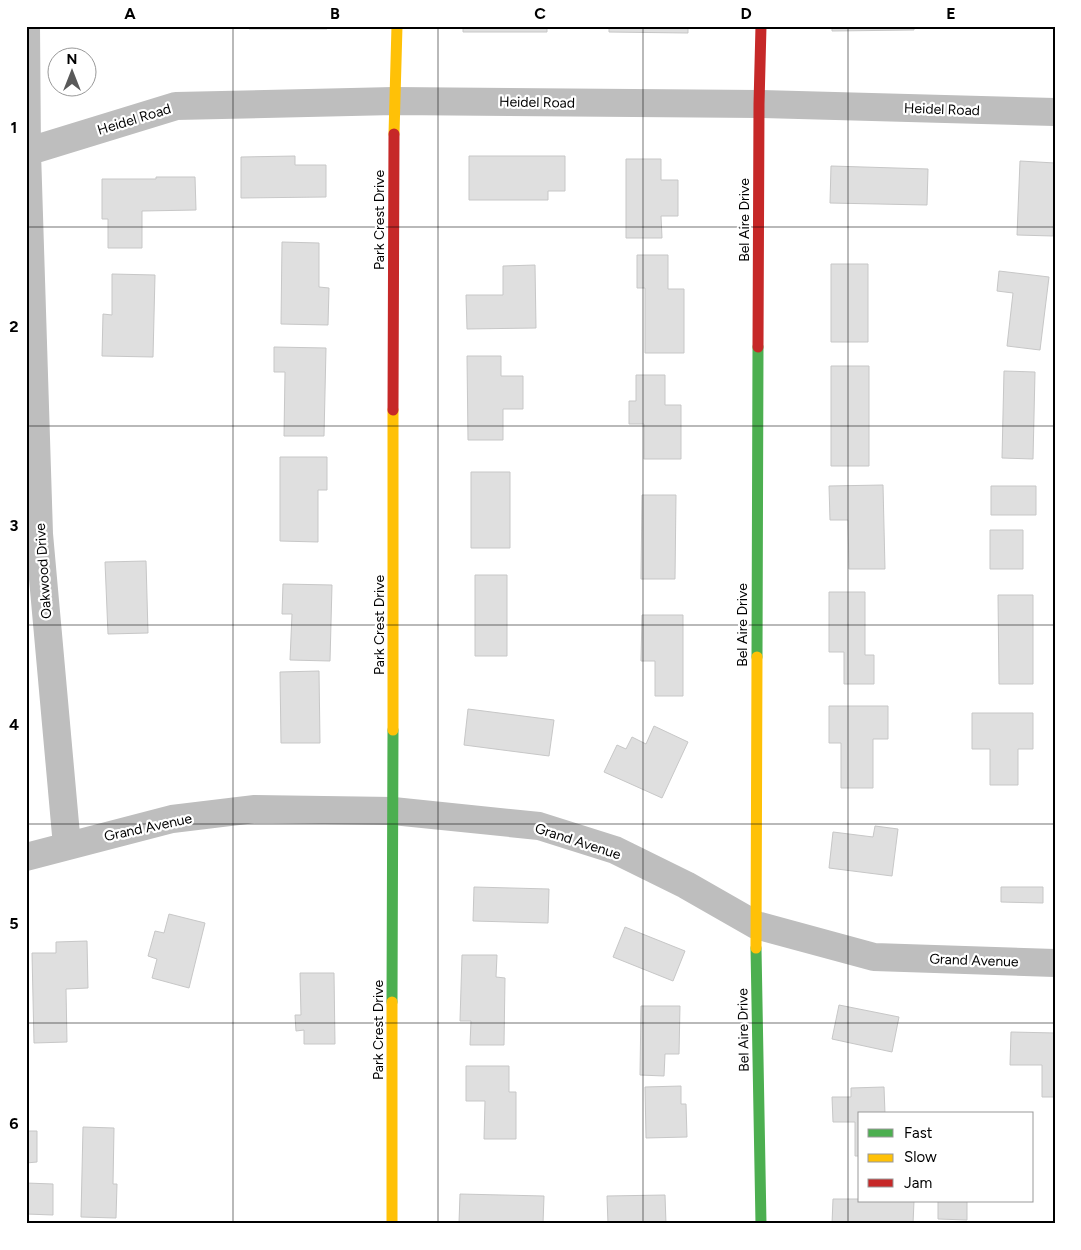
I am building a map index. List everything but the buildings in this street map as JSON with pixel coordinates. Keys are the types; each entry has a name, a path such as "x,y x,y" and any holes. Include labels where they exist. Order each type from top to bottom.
{"street":[{"name":"Oakwood Drive","path":"26,26 33,534 66,846"},
{"name":"Park Crest Drive","path":"392,1224 394,101 397,26"},
{"name":"Bel Aire Drive","path":"761,26 759,104 756,925 761,1224"},
{"name":"Heidel Road","path":"27,152 176,106 394,101 759,104 1055,112"},
{"name":"Grand Avenue","path":"26,857 172,819 255,809 393,811 539,826 615,850 686,885 756,925 874,957 1055,963"}],"traffic: fast":[{"path":"757,657 758,347"},
{"path":"392,1002 393,730"},
{"path":"756,948 761,1224"}],"traffic: slow":[{"path":"394,134 397,26"},
{"path":"393,410 393,730"},
{"path":"756,948 757,657"},
{"path":"392,1002 392,1224"}],"traffic: jam":[{"path":"758,347 761,26"},
{"path":"393,410 394,134"}]}
